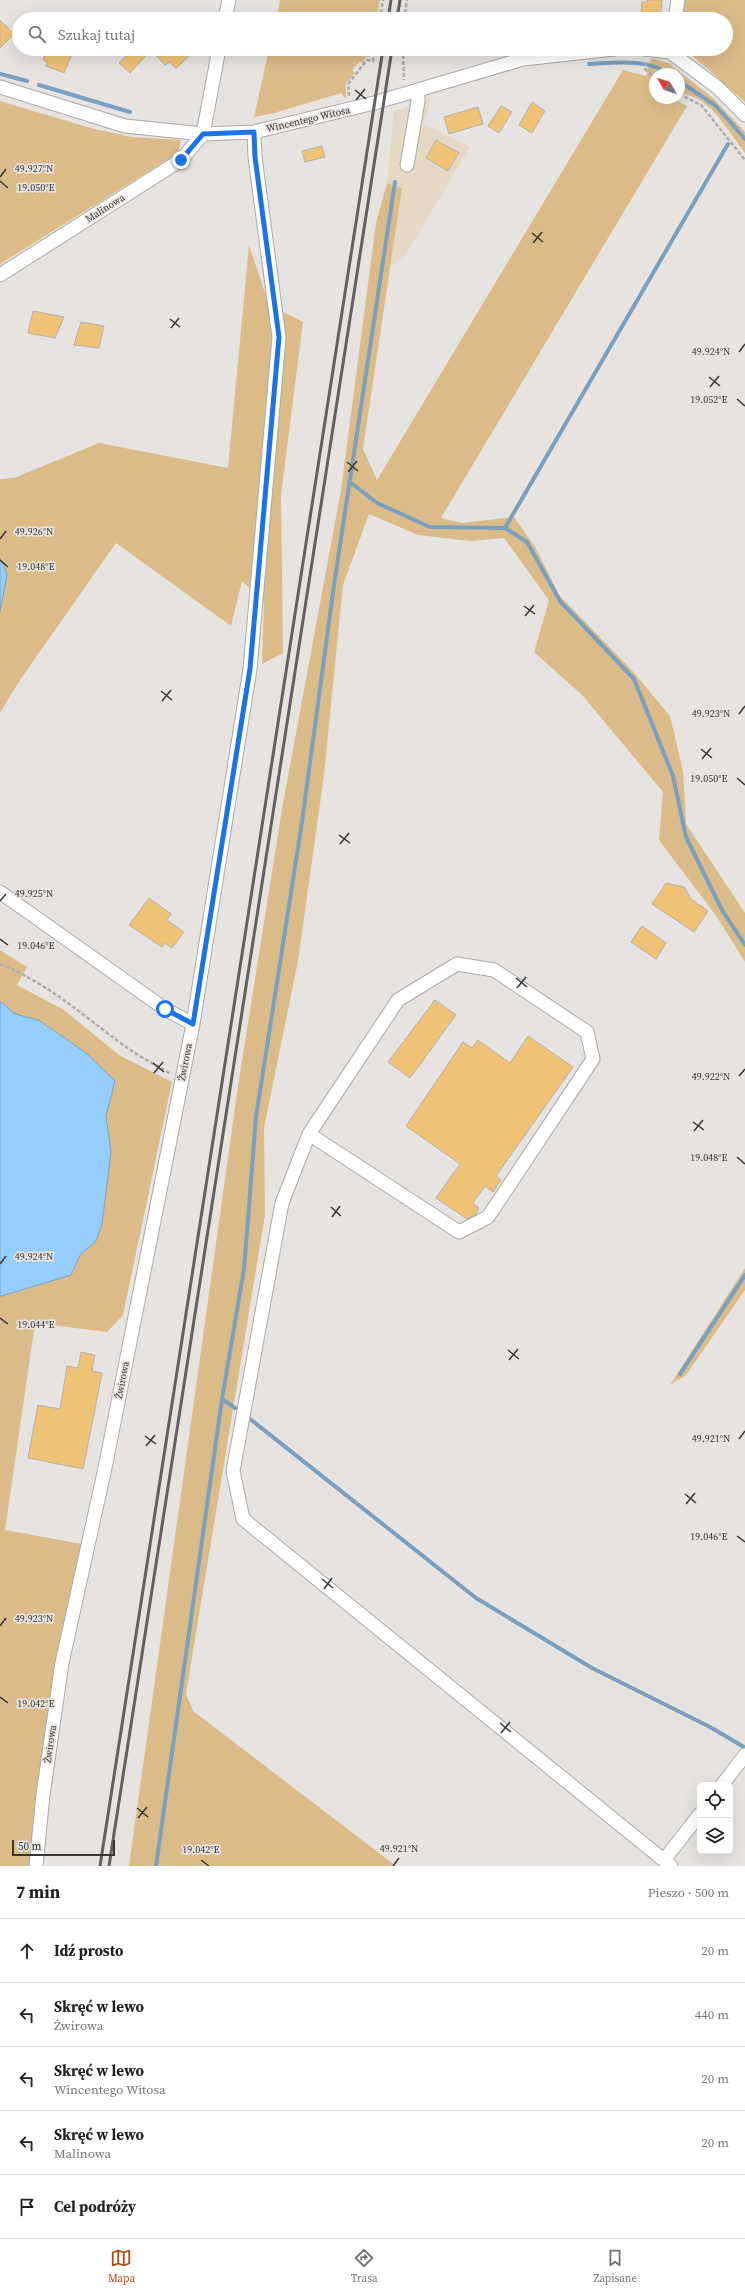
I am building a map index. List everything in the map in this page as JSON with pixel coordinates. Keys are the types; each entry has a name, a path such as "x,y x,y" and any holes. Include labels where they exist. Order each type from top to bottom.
{"street":[{"path":"226,12 229,0"},
{"path":"676,12 678,0"},
{"path":"203,134 218,56"},
{"name":"Wincentego Witosa","path":"0,87 125,126 203,134 254,132 374,104 523,59 550,56"},
{"path":"677,56 717,87 745,115"},
{"path":"407,165 418,101 418,91"},
{"name":"Żwirowa","path":"36,1866 43,1795 62,1663 105,1468 193,1024 250,669 279,337 255,157 254,132"},
{"name":"Malinowa","path":"0,275 181,160 203,134"},
{"path":"0,892 165,1009 193,1024"},
{"path":"309,1134 459,1232 488,1217 593,1059 587,1032 494,970 457,964 398,1000 309,1134 282,1203 233,1471 243,1519 668,1863 697,1818"},
{"path":"724,1782 745,1755"}],"path":[{"path":"381,12 383,0"},
{"path":"405,12 407,0"},
{"path":"349,100 348,84 367,60 373,61 374,56"},
{"path":"403,56 403,77 406,86"},
{"path":"645,56 645,69 649,73"},
{"path":"685,97 701,105 745,160"},
{"path":"0,964 22,973 68,1002 127,1048 182,1080"}],"shaded area":[{"path":"280,0 380,0 377,12 277,12"},
{"path":"685,0 745,0 745,102 693,56 733,56 733,12 684,12"},
{"path":"267,56 366,56 363,64 360,61 352,70 355,73 346,83 346,99 341,93 274,113 254,117"},
{"path":"651,58 668,63 674,68 649,68 649,104 684,104 687,106 441,518 462,523 514,517 536,548 559,595 630,668 670,716 683,771 686,824 745,913 745,962 717,917 659,840 663,792 582,695 534,652 549,600 504,538 470,541 418,535 369,514 343,585 324,775 298,961 264,1128 265,1215 186,1694 193,1711 396,1866 129,1866 238,1086 282,809 341,490 376,223 387,183 402,188 363,449 377,480 623,70 646,76"},
{"path":"685,76 713,98 745,132 745,153 725,125 709,107 690,95 685,95"},
{"path":"430,99 423,124 470,147 406,254 390,267 402,188 387,183 394,111"},
{"path":"0,101 94,129 132,137 181,140 178,153 0,264"},
{"path":"249,245 269,305 303,322 281,495 283,653 262,664 264,602 242,581 231,626 116,543 20,680 0,713 0,612 7,575 0,558 0,479 14,478 99,443 228,468"},
{"path":"0,950 27,967 17,985 64,1010 119,1055 172,1082 123,1315 107,1332 35,1323 5,1530 82,1544 57,1658 36,1794 30,1866 0,1866 0,1296 71,1275 80,1255 96,1241 102,1224 111,1152 106,1116 115,1081 86,1053 62,1036 38,1020 15,1014 0,1001"},
{"path":"745,1268 745,1290 686,1375 670,1385"}],"water":[{"path":"0,558 7,574 0,612"},
{"path":"0,1001 15,1014 38,1020 62,1036 86,1053 115,1081 106,1116 111,1152 102,1224 96,1241 80,1255 71,1275 2,1296 0,1296"}],"building":[{"path":"647,0 662,0 661,12 641,12 642,2 647,2"},
{"path":"0,20 12,32 12,36 0,48"},
{"path":"45,56 71,56 64,73 46,66 47,62 43,60"},
{"path":"126,56 146,56 130,73 119,63"},
{"path":"157,56 189,56 176,69 169,62 165,65"},
{"path":"532,102 545,111 532,133 519,125"},
{"path":"501,106 512,112 499,133 488,126"},
{"path":"478,107 483,124 449,134 444,117"},
{"path":"436,140 459,153 448,171 426,158"},
{"path":"322,146 325,157 305,162 302,151"},
{"path":"33,311 64,317 55,338 28,333"},
{"path":"81,322 104,326 99,348 74,345"},
{"path":"666,883 684,887 691,899 708,911 694,932 652,904"},
{"path":"149,898 171,914 167,920 184,932 172,948 165,943 162,947 129,925"},
{"path":"642,926 666,943 656,959 631,942"},
{"path":"435,1000 456,1015 410,1078 388,1062"},
{"path":"528,1036 573,1067 496,1176 501,1180 493,1192 485,1186 473,1203 479,1208 475,1215 467,1219 436,1198 460,1164 406,1126 463,1042 472,1048 478,1040 510,1063"},
{"path":"81,1352 95,1355 92,1371 102,1373 83,1469 28,1458 38,1405 60,1409 67,1366 78,1368"}],"waterway":[{"path":"589,64 630,63 657,68"},
{"path":"0,74 27,81"},
{"path":"39,85 130,112"},
{"path":"685,85 716,106 745,139"},
{"path":"505,528 728,144"},
{"path":"156,1866 222,1399 244,1269 256,1117 302,822 334,585 395,182"},
{"path":"350,482 377,503 430,527 505,528 527,542 560,601 634,679 673,776 686,837 722,910 745,945"},
{"path":"680,1374 745,1275"},
{"path":"222,1399 235,1408"},
{"path":"250,1419 476,1598 592,1668 710,1727 744,1747"}],"railway":[{"path":"389,12 391,0"},
{"path":"398,12 400,0"},
{"path":"100,1866 382,56"},
{"path":"109,1866 391,56"}],"route":[{"path":"165,1009 193,1024 250,669 279,337 255,157 254,132 203,134 181,160"}]}
